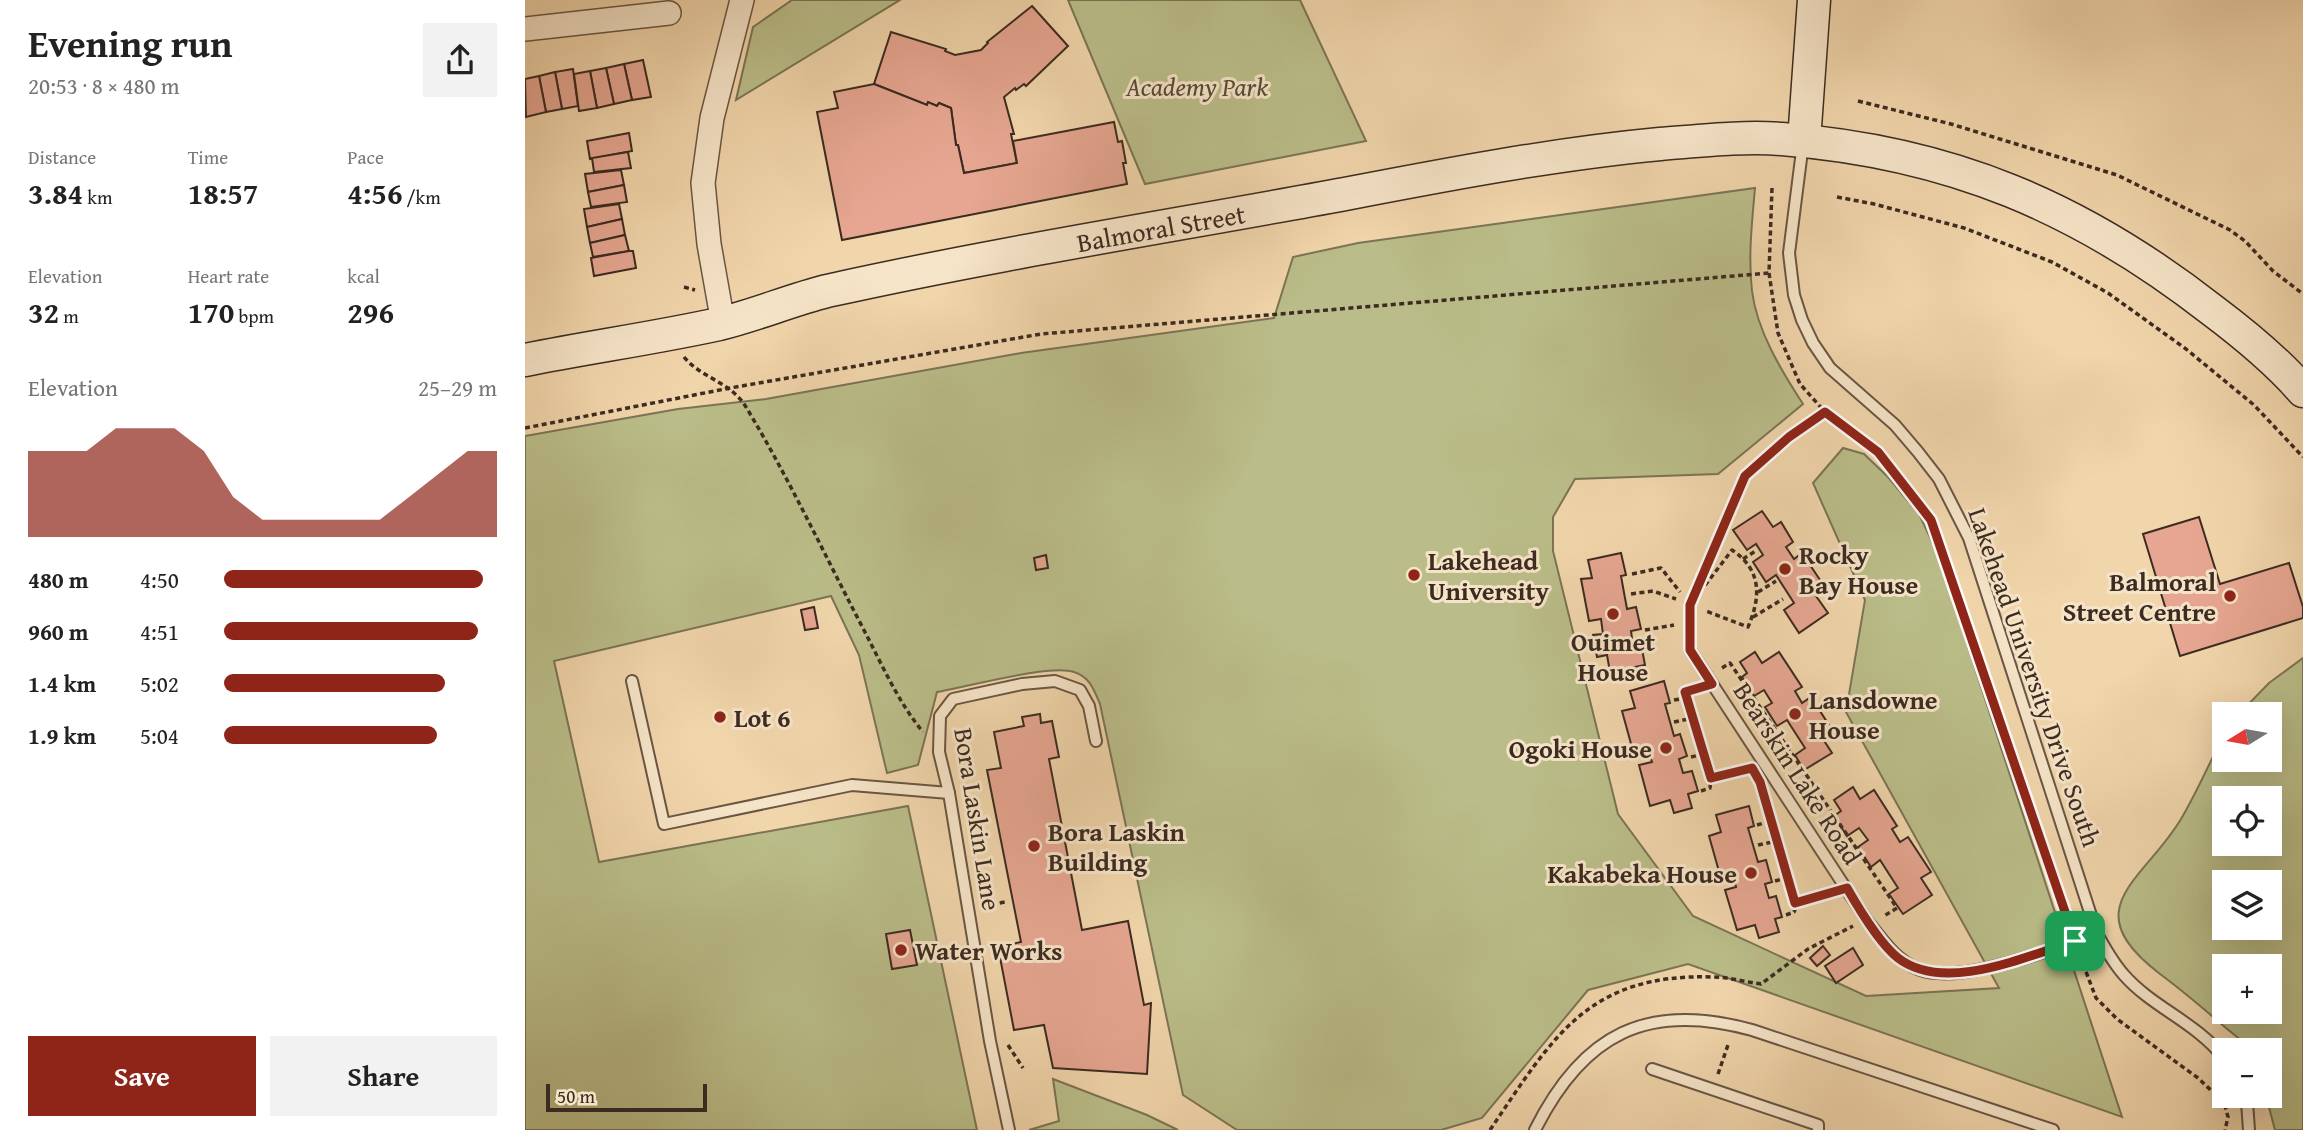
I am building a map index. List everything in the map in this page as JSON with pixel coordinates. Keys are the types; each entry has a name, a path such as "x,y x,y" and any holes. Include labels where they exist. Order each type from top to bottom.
{"main road":[{"path":"1804,141 1814,0"},
{"name":"Balmoral Street","path":"525,360 723,323 823,292 1464,172 1604,149 1709,140 1777,138 1875,151 1962,171 2043,203 2105,236 2165,273 2231,324 2288,374 2303,391"}],"street":[{"path":"723,323 709,244 702,183 712,118 742,0"},
{"path":"525,29 669,13"}],"lane":[{"name":"Lakehead University Drive South","path":"1804,141 1789,253 1794,295 1802,320 1830,368 1895,425 1939,479 1955,508 1969,538 2097,934 2123,975 2139,990 2212,1043"},
{"name":"Bearskin Lake Road","path":"1690,605 1690,650 1868,922 1898,958 1921,970 1948,974 1980,970 2097,934"},
{"path":"632,681 664,824 852,785 949,793"},
{"name":"Bora Laskin Lane","path":"1009,1130 990,1041 949,793 939,752 940,716 953,699 1023,684 1055,681 1080,690 1089,706 1096,741"},
{"path":"1535,1130 1553,1095 1587,1055 1617,1036 1669,1020 1697,1020 1734,1025 2053,1130"},
{"path":"1652,1069 1818,1125 1818,1130"},
{"path":"2247,1108 2249,1130"}],"path":[{"path":"1858,101 1951,124 2117,175 2230,230 2245,241 2273,271 2303,294"},
{"path":"1772,188 1769,273 1777,333 1800,384 1825,412 1878,452 1931,520 2084,970 2096,998 2117,1019 2218,1097 2225,1106 2228,1117 2225,1130"},
{"path":"1837,197 1964,228 2052,262 2108,293 2186,349 2254,405 2303,457"},
{"path":"525,428 730,388 1041,334 1769,273"},
{"path":"684,287 698,290"},
{"path":"690,364 730,388 744,404 796,497 888,676 918,726 930,740"},
{"path":"1690,605 1745,476 1789,437 1825,412"},
{"path":"1631,594 1653,591 1748,627 1755,611 1758,592 1755,578 1743,559 1733,550 1690,605"},
{"path":"1743,559 1756,550"},
{"path":"1632,574 1661,568 1690,605"},
{"path":"1758,592 1776,581"},
{"path":"1752,618 1783,599"},
{"path":"1645,630 1690,622"},
{"path":"1490,1130 1548,1047 1576,1019 1613,993 1639,983 1667,979 1714,977 1761,984 1808,949 1897,908 1730,663 1710,680 1685,692 1711,778 1710,788 1701,791"},
{"path":"1674,701 1687,698"},
{"path":"1674,722 1693,718"},
{"path":"1691,757 1704,754"},
{"path":"1711,778 1752,768 1756,775"},
{"path":"1760,782 1795,903 1847,888"},
{"path":"1757,825 1771,821"},
{"path":"1758,845 1777,841"},
{"path":"1775,881 1787,878"},
{"path":"981,906 1005,902"},
{"path":"1786,915 1794,912 1798,902"},
{"path":"1713,1089 1734,1025"}],"green space":[{"path":"792,0 900,0 736,100 753,27"},
{"name":"Academy Park","path":"1068,0 1300,0 1366,141 1145,184"},
{"path":"1755,188 1750,265 1755,306 1771,350 1803,404 1718,474 1575,479 1553,517 1553,551 1618,814 1693,916 1866,996 1999,988 1846,712 1865,600 1813,483 1843,448 1864,454 1888,477 1919,514 1937,552 2122,1117 1688,964 1588,990 1482,1118 1441,1130 1237,1130 1183,1095 1100,704 1091,685 1084,677 1062,670 1007,677 937,692 918,765 887,773 859,655 831,596 554,661 599,862 908,806 977,1130 525,1130 525,436 678,409 766,399 1021,353 1274,318 1293,257 1358,243"},
{"path":"2303,658 2303,1130 2275,1130 2269,1108 2282,1108 2282,1038 2239,1038 2222,1024 2282,1024 2282,954 2212,954 2212,1016 2134,951 2121,931 2119,912 2124,895 2181,819 2212,759 2212,772 2282,772 2282,702 2251,702 2269,683"},
{"path":"1053,1079 1147,1115 1178,1130 1029,1130 1059,1121"}],"building":[{"path":"1032,6 1068,46 1026,86 1024,84 1016,90 1015,88 1004,97 1014,134 1011,134 1017,163 964,173 956,145 951,108 939,103 937,106 928,102 927,105 874,84 891,32 946,49 945,51 955,55 981,50 987,42"},
{"path":"643,60 651,97 632,100 624,64"},
{"path":"624,64 632,100 614,104 606,68"},
{"path":"606,68 614,104 597,108 590,71"},
{"path":"573,69 578,106 562,109 555,72"},
{"path":"590,71 597,108 579,111 574,74"},
{"path":"555,72 562,109 546,112 539,76"},
{"path":"539,76 546,112 526,117 525,79"},
{"path":"874,84 927,105 928,102 937,106 939,103 951,108 956,145 964,173 1017,163 1013,141 1114,122 1118,142 1122,141 1127,184 842,240 817,112 838,108 834,92"},
{"path":"629,133 632,151 590,159 587,141"},
{"path":"628,152 631,168 594,172 592,158"},
{"path":"621,170 624,185 588,192 585,174"},
{"path":"624,185 627,202 591,207 588,192"},
{"path":"619,204 622,219 587,227 584,209"},
{"path":"622,219 625,235 590,243 587,227"},
{"path":"625,235 629,251 593,257 590,243"},
{"path":"633,251 636,268 594,276 591,258"},
{"name":"Rocky Bay House","path":"1762,511 1773,527 1781,522 1793,542 1786,547 1794,559 1802,553 1826,589 1816,596 1828,613 1799,633 1784,610 1794,603 1776,575 1766,582 1753,562 1763,555 1756,544 1747,550 1733,530"},
{"name":"Balmoral Street Centre","path":"2199,517 2220,584 2289,563 2303,607 2303,618 2180,656 2143,534"},
{"name":"Ouimet House","path":"1621,553 1626,575 1621,576 1627,609 1636,607 1641,629 1631,631 1633,646 1641,644 1645,665 1610,672 1607,655 1597,657 1593,635 1603,634 1601,619 1589,621 1581,579 1592,578 1588,560"},
{"path":"1046,555 1048,568 1036,570 1034,558"},
{"path":"814,607 818,628 805,630 801,610"},
{"name":"Lansdowne House","path":"1755,652 1762,663 1779,652 1802,687 1795,691 1802,703 1811,697 1834,733 1823,739 1832,753 1804,770 1795,755 1805,748 1787,720 1777,726 1765,707 1772,703 1764,690 1754,696 1742,677 1747,673 1740,662"},
{"name":"Ogoki House","path":"1664,681 1670,703 1665,704 1674,736 1680,734 1687,756 1679,759 1683,773 1692,771 1698,791 1688,794 1692,808 1674,813 1670,800 1650,806 1639,765 1652,762 1647,746 1633,751 1622,711 1635,708 1630,691"},
{"name":"Bora Laskin Building","path":"1040,714 1041,723 1052,721 1059,757 1049,759 1082,930 1128,921 1144,1005 1151,1003 1147,1074 1053,1068 1044,1025 1014,1030 998,947 1021,942 987,770 1001,768 994,732 1024,726 1022,717"},
{"path":"1853,787 1860,799 1874,790 1897,826 1892,829 1900,842 1908,837 1931,872 1921,878 1932,895 1903,914 1889,894 1898,888 1880,860 1871,867 1858,847 1868,840 1859,828 1847,836 1834,816 1841,811 1834,800"},
{"name":"Kakabeka House","path":"1749,806 1754,826 1748,828 1758,862 1766,860 1772,882 1765,884 1769,898 1776,896 1782,917 1775,919 1779,932 1759,938 1755,925 1737,930 1725,890 1736,887 1732,871 1720,875 1709,836 1721,832 1716,815"},
{"name":"Water Works","path":"910,930 917,965 892,969 886,934"},
{"path":"1823,946 1830,955 1817,966 1810,958"},
{"path":"1853,948 1863,965 1836,983 1825,966"}],"place":[{"name":"Rocky Bay House","path":"1785,569"},
{"name":"Lakehead University","path":"1414,575"},
{"name":"Balmoral Street Centre","path":"2230,596"},
{"name":"Ouimet House","path":"1613,614"},
{"name":"Lansdowne House","path":"1795,714"},
{"name":"Lot 6","path":"720,717"},
{"name":"Ogoki House","path":"1666,748"},
{"name":"Bora Laskin Building","path":"1034,846"},
{"name":"Kakabeka House","path":"1751,873"},
{"name":"Water Works","path":"901,950"}],"route":[{"path":"1825,412 1878,452 1931,520 2075,941 1980,970 1948,974 1921,970 1898,958 1865,919 1847,888 1795,903 1760,782 1752,768 1711,778 1685,692 1712,684 1690,650 1690,605 1745,476 1789,437 1825,412"}]}
